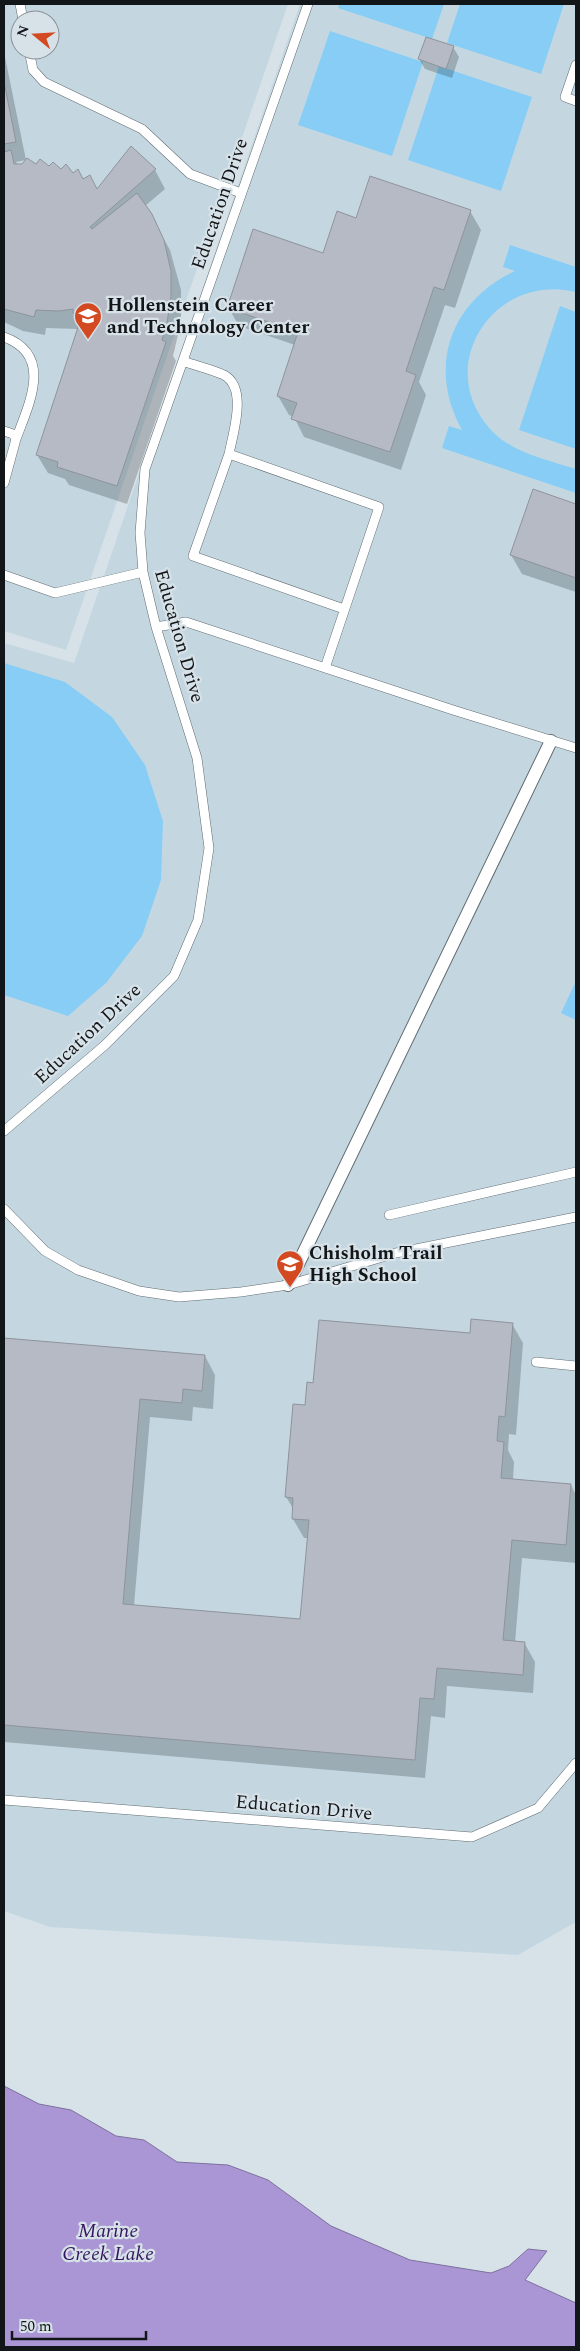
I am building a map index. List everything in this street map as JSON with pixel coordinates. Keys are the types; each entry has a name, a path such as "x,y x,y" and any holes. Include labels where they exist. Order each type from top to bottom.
{"street":[{"path":"288,1285 551,741"}],"lane":[{"name":"Education Drive","path":"4,1131 105,1045 174,976 198,920 209,848 197,758 156,627 143,572 140,533 145,469 308,4"},
{"path":"32,60 34,70 44,82 142,130 190,174 241,193"},
{"path":"576,64 565,97 576,101"},
{"path":"4,337 25,350 31,361 34,373 34,387 16,439 4,483"},
{"path":"182,361 225,376 232,383 238,400 230,454 193,556 344,610"},
{"path":"4,430 13,434 16,439"},
{"path":"230,454 379,506 325,668"},
{"path":"4,575 55,593 143,572"},
{"path":"156,627 186,622 576,748"},
{"path":"389,1215 576,1172"},
{"path":"4,1209 45,1251 60,1261 78,1270 139,1291 179,1297 241,1292 288,1285 396,1253 576,1217"},
{"path":"536,1362 576,1366"},
{"name":"Education Drive","path":"4,1800 472,1837 538,1808 576,1763"}],"shaded area":[{"name":"Hollenstein Career and Technology Center","path":"4,4 288,4 66,650 4,631"},
{"name":"Chisholm Trail High School","path":"300,4 576,4 576,1922 518,1955 50,1927 4,1911 4,643 74,663"},
{"path":"340,4 444,4 432,39 338,8"},
{"path":"460,4 564,4 541,74 447,43"},
{"path":"330,31 423,62 392,156 298,125"},
{"path":"439,66 532,97 501,191 408,160"},
{"path":"510,245 576,267 576,292 546,290 520,296 498,310 481,330 470,353 468,379 474,405 491,430 509,445 542,459 576,469 576,493 442,448 449,426 462,430 452,406 446,383 446,360 451,338 460,318 474,300 493,284 515,271 503,267"},
{"path":"560,306 576,312 576,449 519,430"},
{"path":"4,663 65,682 112,717 145,765 163,821 161,880 142,936 106,983 68,1016 4,995"},
{"path":"576,981 576,1020 561,1013"}],"water":[{"name":"Marine Creek Lake","path":"4,2086 39,2104 71,2110 116,2136 144,2140 177,2162 228,2165 268,2180 331,2226 410,2260 491,2273 509,2266 528,2249 547,2251 525,2280 576,2303 576,2347 4,2347"}],"building":[{"path":"426,37 454,46 446,69 418,59"},
{"path":"4,82 16,142 4,144"},
{"path":"131,146 156,169 90,227 92,229 137,193 152,214 164,240 171,271 171,297 162,340 166,342 117,486 57,467 58,462 36,455 80,321 86,323 88,318 73,313 73,309 59,311 36,310 34,317 4,309 4,152 11,150 14,164 22,164 27,158 36,164 40,159 49,166 53,162 61,169 66,164 73,173 78,169 83,179 90,175 97,189"},
{"path":"370,176 471,210 444,290 434,287 406,371 416,375 390,452 291,419 297,403 277,396 298,332 227,308 253,229 323,253 337,211 356,218"},
{"path":"533,489 576,504 576,578 510,555"},
{"path":"471,1319 513,1323 505,1417 499,1416 497,1441 504,1442 501,1478 571,1484 566,1545 512,1540 503,1640 525,1642 523,1675 437,1668 434,1699 420,1698 415,1760 4,1725 4,1338 205,1355 202,1391 183,1389 182,1403 140,1399 123,1604 300,1619 309,1520 292,1519 293,1498 285,1497 293,1404 305,1405 307,1382 313,1383 319,1320 470,1333"}],"place":[{"name":"Hollenstein Career and Technology Center","path":"88,340"},
{"name":"Chisholm Trail High School","path":"290,1288"}]}
